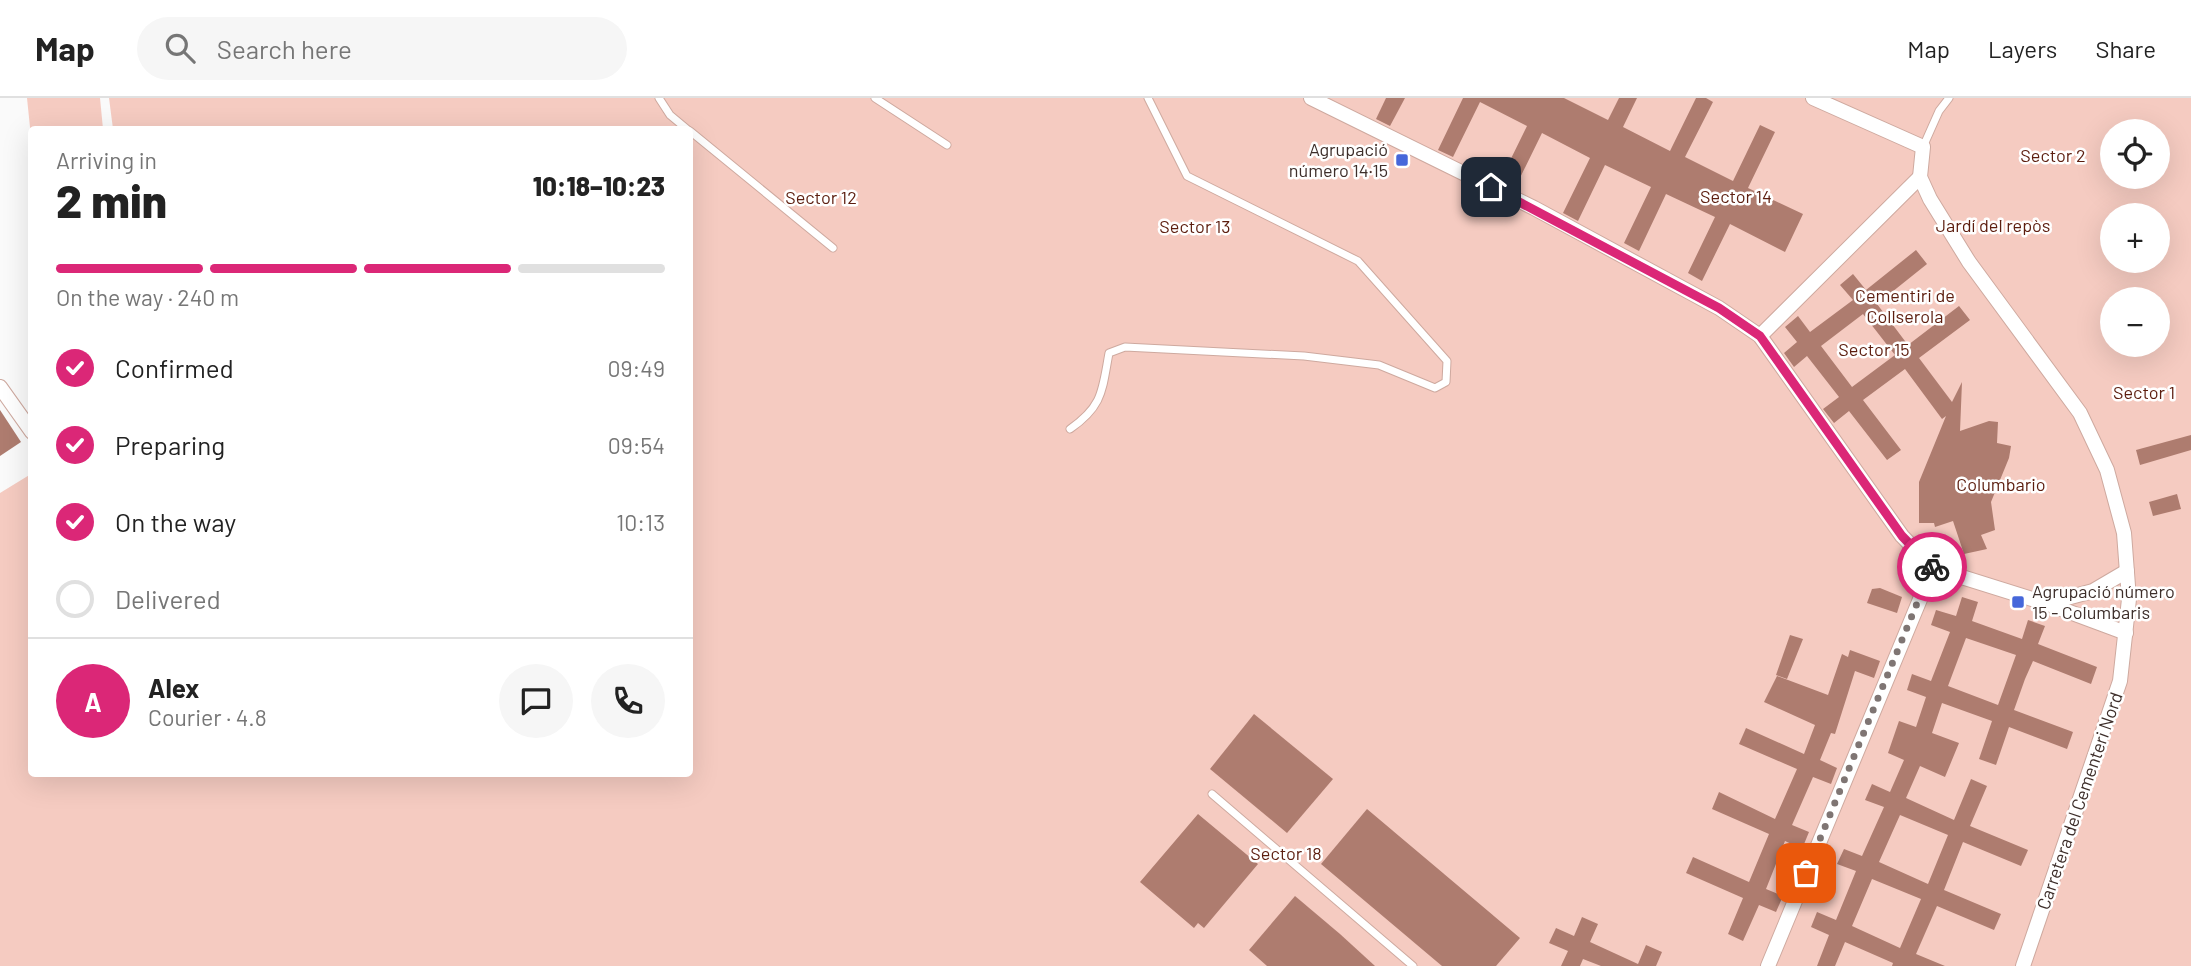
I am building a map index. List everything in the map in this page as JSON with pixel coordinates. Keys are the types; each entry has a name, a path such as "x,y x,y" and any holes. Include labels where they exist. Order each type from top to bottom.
{"street":[{"path":"1311,98 1534,208 1719,308 1760,336 1902,536 1933,568 2048,604 2126,633"},
{"path":"1760,336 1920,177 1923,147 1813,98"},
{"name":"Carretera del Cementeri Nord","path":"1920,177 1945,226 2060,383 2097,444 2116,497 2124,533 2129,599 2120,681 2023,966"},
{"path":"0,387 28,426"},
{"path":"1768,966 1933,568"},
{"path":"2048,604 2094,591 2127,571"}],"lane":[{"path":"659,98 670,115 684,126"},
{"path":"875,98 947,145"},
{"path":"1070,429 1089,415 1101,400 1109,353 1125,346 1304,356 1379,365 1435,388 1446,382 1447,361 1358,261 1187,176 1148,98"},
{"path":"1923,147 1939,111 1950,98"},
{"path":"693,133 833,248"},
{"path":"1212,794 1413,966"}],"green space":[{"path":"27,98 100,98 103,126 30,126"},
{"path":"109,98 2191,98 2191,966 0,966 0,493 28,476 28,777 693,777 693,126 113,126"}],"building":[{"path":"1386,98 1405,98 1390,126 1376,119"},
{"path":"1463,98 1564,98 1608,120 1619,98 1637,98 1623,127 1670,151 1696,98 1706,98 1713,102 1685,157 1733,181 1760,125 1775,132 1748,188 1803,214 1785,252 1730,224 1702,281 1688,273 1715,217 1666,194 1639,251 1624,243 1651,187 1605,165 1578,221 1563,213 1590,158 1542,133 1515,188 1500,181 1527,126 1480,102 1453,157 1438,150"},
{"path":"1916,250 1927,264 1877,304 1908,345 1959,306 1970,320 1919,358 1952,402 1962,382 1960,431 1989,421 1998,422 1997,443 2011,446 2009,458 1991,502 1995,530 1981,535 1987,549 1964,554 1953,521 1935,527 1934,523 1919,523 1919,482 1946,416 1942,419 1905,369 1863,400 1901,450 1887,460 1849,411 1834,423 1823,409 1839,397 1807,356 1794,367 1784,353 1797,342 1785,327 1798,316 1810,332 1853,300 1840,285 1853,274 1866,290","holes":["1863,314 1895,355 1852,387 1821,346"]},
{"path":"0,410 21,442 0,456"},
{"path":"2191,435 2191,450 2140,465 2136,450"},
{"path":"2177,494 2181,509 2153,516 2149,502"},
{"path":"1880,588 1902,597 1897,613 1867,603 1872,589"},
{"path":"1962,597 1978,602 1972,621 2022,639 2028,620 2045,626 2038,644 2097,667 2091,684 2033,661 2025,679 2014,710 2073,732 2067,749 2009,727 1996,765 1979,759 1992,721 1942,703 1932,733 1959,743 1945,777 1920,766 1906,798 1954,820 1971,779 1987,786 1970,826 2028,850 2021,866 1963,842 1944,890 2001,914 1994,930 1937,906 1916,954 1945,966 1892,966 1893,963 1845,942 1835,966 1817,966 1829,935 1811,927 1817,912 1836,920 1856,871 1837,864 1844,849 1862,856 1884,807 1865,800 1872,784 1890,792 1904,760 1888,753 1899,721 1916,727 1926,697 1907,690 1912,674 1931,681 1950,632 1931,625 1936,610 1956,616","holes":["1966,638 2016,655 1998,705 1948,686","1900,815 1948,835 1928,884 1879,862","1872,879 1921,899 1900,948 1852,926"]},
{"path":"1790,635 1803,639 1787,679 1776,675"},
{"path":"1850,650 1880,661 1874,678 1855,671 1835,734 1831,733 1820,760 1837,768 1831,784 1813,777 1792,825 1809,832 1802,849 1785,841 1766,889 1783,896 1776,912 1759,905 1743,941 1728,934 1743,898 1686,873 1693,857 1749,882 1769,834 1712,809 1719,792 1775,819 1797,769 1739,744 1746,728 1804,754 1815,725 1764,702 1777,676 1828,695 1842,654 1848,657"},
{"path":"1254,714 1333,779 1287,833 1210,769"},
{"path":"1367,809 1520,938 1496,966 1442,966 1321,864"},
{"path":"1198,814 1258,864 1204,928 1198,923 1194,928 1140,882"},
{"path":"1295,896 1375,966 1267,966 1249,950"},
{"path":"1582,917 1598,924 1590,942 1638,964 1646,945 1662,952 1656,966 1601,966 1583,959 1580,966 1561,966 1568,951 1549,943 1556,928 1574,936"}],"way so far":[{"path":"1806,873 1932,567"}],"place":[{"name":"Agrupació número 14·15","path":"1402,160"},
{"name":"Agrupació número 15 - Columbaris","path":"2018,602"}],"route":[{"path":"1491,187 1719,308 1760,336 1902,536 1932,567"}],"park label":[{"name":"Sector 2","path":"2053,156"},
{"name":"Sector 14","path":"1736,197"},
{"name":"Sector 12","path":"821,198"},
{"name":"Jardí del repòs","path":"1993,226"},
{"name":"Sector 13","path":"1195,227"},
{"name":"Cementiri de Collserola","path":"1905,306"},
{"name":"Sector 15","path":"1874,350"},
{"name":"Sector 1","path":"2144,393"},
{"name":"Columbario","path":"2001,485"},
{"name":"Sector 18","path":"1286,854"}]}
